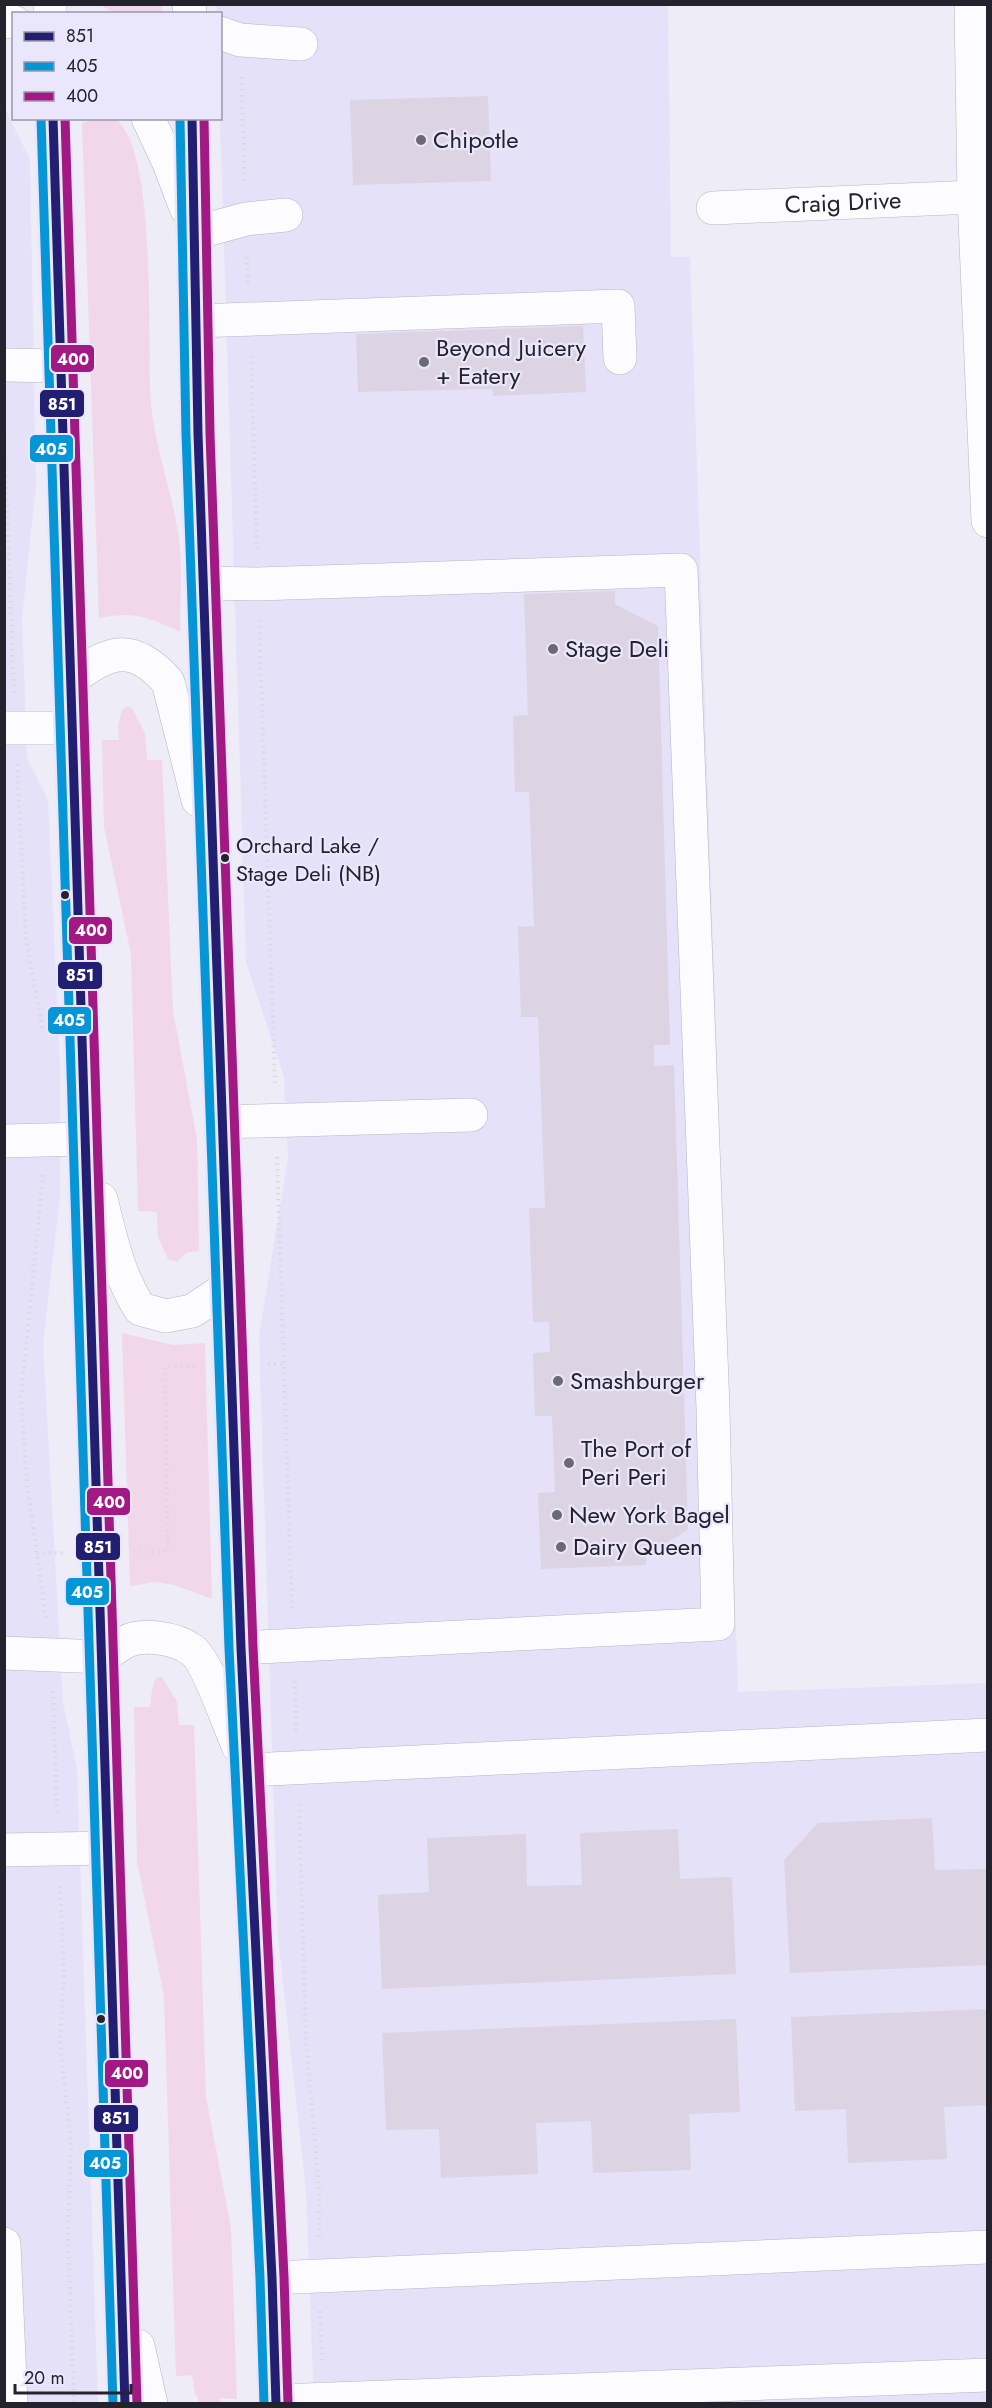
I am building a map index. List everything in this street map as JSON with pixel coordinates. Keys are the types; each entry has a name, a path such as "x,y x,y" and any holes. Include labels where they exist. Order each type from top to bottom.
{"main road":[{"path":"971,4 974,197 987,521"},
{"path":"230,37 301,44"},
{"path":"53,120 125,2403"},
{"path":"149,120 169,163 195,233"},
{"path":"192,120 204,583 241,1648 276,2402 987,2374"},
{"name":"Craig Drive","path":"713,208 974,197"},
{"path":"195,233 246,219 286,215"},
{"path":"196,321 618,306 621,358"},
{"path":"4,365 61,366"},
{"path":"204,583 258,584 681,570 713,1408 718,1624 241,1648"},
{"path":"71,680 95,661 119,654 138,657 155,667 168,682 213,854"},
{"path":"10,728 73,728"},
{"path":"223,1122 471,1115"},
{"path":"4,1141 85,1139"},
{"path":"85,1139 119,1269 126,1287 140,1309 166,1316 192,1311 228,1287"},
{"path":"4,1653 102,1657 127,1641 148,1637 173,1641 194,1650 210,1678 247,1770"},
{"path":"247,1770 987,1735"},
{"path":"4,1850 108,1848"},
{"path":"4,2244 11,2403"},
{"path":"272,2278 987,2247"},
{"path":"121,2265 151,2403"}],"path":[{"path":"230,37 246,219 250,319 306,2042 318,2187 323,2400"},
{"path":"4,428 10,728 26,938 44,1037"},
{"path":"47,1140 21,1397 27,1482 52,1655 64,1976 60,2041 71,2143 68,2239 74,2403"},
{"path":"124,1552 168,1551 165,1367 198,1366"}],"shaded area":[{"path":"101,5 161,5 162,12 112,12"},
{"path":"216,5 668,5 671,257 690,257 738,1692 987,1683 987,2403 314,2403 306,2191 278,1938 259,1336 288,1158 284,1077 246,962 220,120 222,120 222,12 217,12"},
{"path":"4,107 30,159 36,485 22,618 27,758 48,800 60,1067 60,1196 43,1344 63,1703 77,1769 98,2404 4,2403"},
{"path":"92,120 116,120 128,136 138,167 148,250 151,402 180,544 180,632 159,622 132,615 99,618 82,123"},
{"path":"127,706 132,708 145,733 147,760 162,760 173,1011 197,1139 199,1251 186,1253 177,1262 168,1259 158,1237 157,1212 138,1211 131,954 104,827 102,740 119,740 118,726 122,710"},
{"path":"122,1333 173,1345 205,1343 212,1599 174,1585 156,1582 130,1586"},
{"path":"162,1677 177,1702 179,1725 194,1725 206,2097 231,2228 237,2399 220,2398 221,2403 200,2403 195,2393 192,2375 176,2376 164,1996 137,1861 134,1707 150,1707 156,1678"}],"building":[{"name":"Chipotle","path":"488,96 491,181 353,185 350,100"},
{"path":"583,326 586,392 493,396 492,389 358,392 356,334"},
{"path":"615,591 615,604 658,626 670,1045 654,1045 654,1066 674,1065 688,1530 646,1555 646,1565 541,1569 538,1493 555,1492 552,1416 535,1416 533,1353 550,1352 549,1322 533,1322 529,1208 545,1208 538,1017 521,1017 518,927 534,926 529,792 515,792 513,716 528,715 524,594"},
{"path":"932,1818 935,1870 988,1869 988,1965 790,1973 784,1860 818,1823"},
{"path":"678,1829 680,1879 732,1877 736,1974 382,1989 378,1895 429,1892 427,1838 526,1834 527,1886 582,1885 580,1833"},
{"path":"988,2009 988,2105 944,2107 947,2159 848,2163 846,2109 795,2111 791,2017"},
{"path":"736,2019 740,2112 689,2114 691,2170 593,2173 591,2121 536,2123 538,2174 441,2178 439,2129 386,2130 382,2033"}],"transit line":[{"name":"405","path":"41,120 113,2404"},
{"name":"851","path":"53,120 125,2404"},
{"name":"400","path":"65,120 137,2404"},
{"name":"405","path":"180,120 186,434 229,1648 260,2278 264,2404"},
{"name":"851","path":"192,120 198,434 241,1648 272,2278 276,2404"},
{"name":"400","path":"204,120 210,434 253,1647 284,2277 288,2404"}],"place":[{"name":"Chipotle","path":"421,140"},
{"name":"Beyond Juicery + Eatery","path":"424,362"},
{"name":"Stage Deli","path":"553,649"},
{"name":"Orchard Lake / Stage Deli (NB)","path":"225,858"},
{"name":"Smashburger","path":"558,1381"},
{"name":"The Port of Peri Peri","path":"569,1463"},
{"name":"New York Bagel","path":"557,1515"},
{"name":"Dairy Queen","path":"561,1547"}]}
